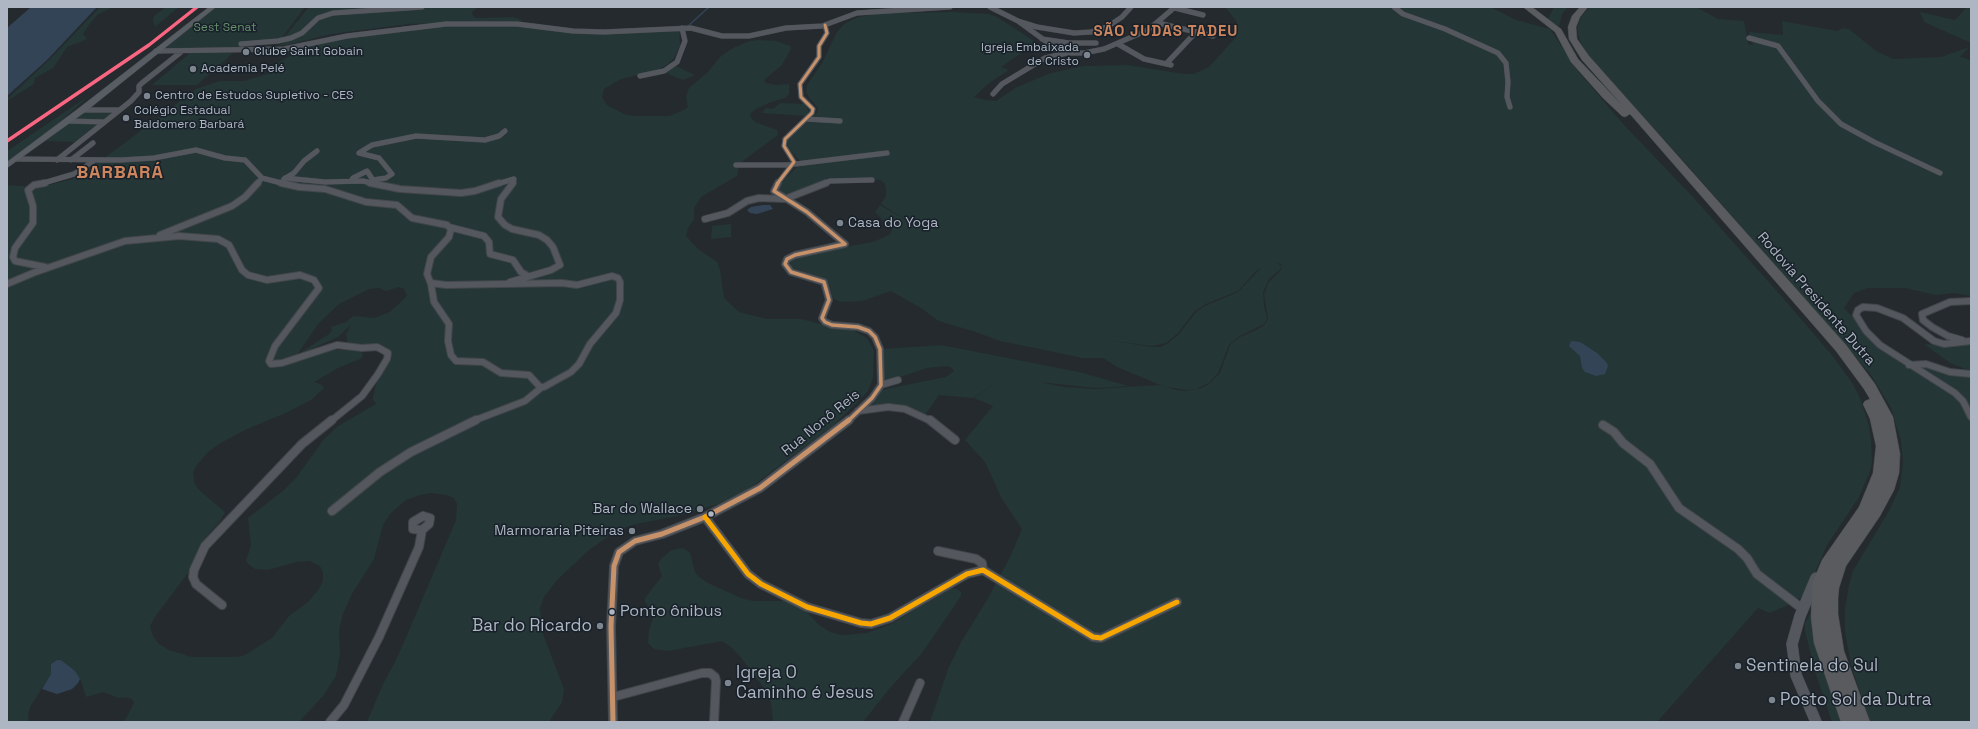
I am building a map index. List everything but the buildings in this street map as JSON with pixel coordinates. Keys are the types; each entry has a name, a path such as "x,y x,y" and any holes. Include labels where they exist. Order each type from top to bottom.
{"highway":[{"path":"1527,7 1558,31 1567,49 1582,70 1618,108 1635,122"},
{"name":"Rodovia Presidente Dutra","path":"1577,7 1570,16 1567,27 1571,46 1635,122 1810,320 1858,381 1877,419 1883,446 1880,473 1862,514 1830,560 1820,584 1819,617 1822,643 1850,722"},
{"name":"Rodovia Presidente Dutra","path":"1584,7 1576,16 1572,27 1574,39 1581,52 1841,348 1870,387 1886,417 1893,454 1892,473 1887,490 1875,512 1839,564 1831,588 1830,598 1830,614 1836,651 1861,722"}],"main road":[{"path":"7,166 68,121 213,7"}],"street":[{"path":"234,50 240,44 278,41 291,38 302,33 320,17 333,13 422,7"},
{"path":"156,51 181,52 284,49 347,36 446,24 517,24 573,31 604,32 696,28 720,35 736,37 754,36 782,29 825,25 857,13 948,7"},
{"path":"991,7 1018,21 1051,46 1069,53"},
{"path":"1018,21 1055,31 1085,32 1112,24 1125,15 1131,7"},
{"path":"993,94 1002,84 1045,58 1069,53 1098,51 1118,44 1148,30 1175,7 1203,15"},
{"path":"1394,7 1403,14 1445,29 1498,53 1506,63 1508,104 1510,107"},
{"path":"1158,23 1213,36"},
{"path":"794,164 794,160 784,147 784,141 788,134 807,119 812,113 813,109 801,97 800,84 819,57 819,46 826,33 825,25"},
{"path":"640,76 664,71 677,62 685,41 682,28"},
{"path":"1118,44 1144,59 1168,64 1196,32"},
{"path":"1749,38 1762,43 1778,46 1818,101 1841,124 1874,142 1909,157 1940,173"},
{"path":"1042,39 1069,42 1096,42"},
{"path":"1045,58 1050,51 1051,46"},
{"path":"57,160 138,94 140,90 139,86 142,83 181,52"},
{"path":"82,110 119,110"},
{"path":"807,119 840,121"},
{"path":"68,121 104,122"},
{"path":"351,181 353,178 367,171 373,180 386,178 392,174 379,158 359,152 372,145 395,139 416,136 485,140 499,136 505,131"},
{"path":"71,160 93,143"},
{"path":"16,159 97,160 154,158 194,150 225,158 245,160 262,178 289,185 326,189 366,202 397,205 412,218 484,236 489,242 490,254 513,260 521,272 528,276"},
{"path":"276,181 286,178 294,173 304,160 317,151"},
{"path":"736,165 794,164 888,153"},
{"path":"48,268 15,261 13,256 15,248 33,223 33,206 28,190 34,185 54,181 74,174 97,160"},
{"path":"794,164 778,182 774,189 775,193 807,212 845,242 845,244 795,255 787,259 785,266 791,272 824,282 829,300 822,318 825,322 832,325 858,327 869,331 875,337 880,349 881,385 898,380"},
{"path":"152,238 232,206 245,197 262,178"},
{"path":"286,178 324,182 351,181 382,184 400,189 461,193 475,191 507,180 515,180 504,194 498,218 512,229 543,237 553,247 560,263 557,268 504,284"},
{"path":"705,219 728,213 747,201 759,198 785,198 830,181 872,180"},
{"path":"449,227 449,237 431,257 427,274 431,283 434,302 449,324 448,341 453,359 461,362 483,362 501,373 529,375 537,386 542,387"},
{"path":"7,284 116,244 152,238 179,236 224,240 229,245 242,270 253,277 267,280 300,275 314,280 319,288 275,346 269,361 271,364 282,363 327,347 338,345 362,348 377,347 383,348 388,353 387,359 378,374 362,396 302,444 205,546 194,570 193,577 196,584 222,605"},
{"path":"332,511 370,479 406,455 471,422 525,401 542,387 566,376 579,364 590,344 616,313 620,300 620,282 618,278 612,276 577,285 562,283 446,285 431,283"},
{"path":"1971,300 1950,302 1922,314 1926,322 1940,332 1952,337 1971,341"},
{"path":"1971,341 1938,343 1925,336 1907,320 1896,314 1871,306 1863,307 1858,310 1856,315 1866,330 1880,345 1909,365 1955,393 1963,401 1971,417"},
{"path":"1909,365 1926,364 1950,372 1971,374"},
{"name":"Rua Nonô Reis","path":"613,722 611,626 612,588 617,555 624,547 635,541 662,534 705,517 765,485 858,411 872,398 881,385"},
{"path":"858,411 888,407 906,409 927,418 955,440"},
{"path":"1602,425 1614,432 1623,443 1650,464 1679,508 1738,549 1747,558 1757,574 1800,608"},
{"path":"1816,722 1796,675 1792,654 1792,644 1800,616 1826,555 1870,498"},
{"path":"705,517 748,574 761,584 807,607 860,623 872,624 890,618 967,574 983,570 1093,637 1101,638 1177,602"},
{"path":"330,722 344,705 379,637 412,566 419,547 422,530"},
{"path":"938,551 976,559 982,563 983,570"},
{"path":"613,697 702,673 710,673 715,677 716,681 714,722"},
{"path":"903,722 920,683"}],"green space":[{"path":"100,7 113,7 97,15 88,26 83,34 87,39 67,47 53,68 35,78 34,84 7,101 7,99 50,59"},
{"path":"166,7 179,7 155,27 153,20 154,16"},
{"name":"Sest Senat","path":"216,7 305,7 277,44 247,45 242,49 163,50"},
{"path":"309,7 399,7 329,13 299,33 282,40"},
{"path":"445,7 478,7 472,12 473,16 476,18 513,17 524,21 409,24 331,34 277,46 301,36 321,19 333,14"},
{"path":"1225,7 1490,7 1516,20 1550,29 1577,70 1624,125 1693,197 1783,298 1831,354 1853,384 1860,398 1869,426 1872,464 1859,497 1827,545 1805,595 1770,613 1758,608 1657,722 930,722 948,669 961,642 987,600 1010,557 1022,529 1002,499 985,462 965,440 993,406 974,398 996,383 973,398 939,395 925,415 914,410 863,409 881,390 946,377 954,371 952,368 947,366 927,368 883,383 883,349 941,345 1079,372 1128,386 1095,388 1039,382 1064,387 1095,389 1159,385 1165,387 1117,367 1103,358 1082,358 1000,341 945,323 937,320 921,308 891,291 862,301 840,302 833,298 829,283 826,280 791,267 790,261 799,256 872,242 890,234 892,229 875,212 880,205 906,220 881,204 886,196 886,190 885,184 880,180 835,178 821,181 787,196 779,191 779,186 782,182 799,165 872,153 800,161 788,148 786,141 817,113 818,108 806,92 807,85 822,63 837,32 844,24 858,17 883,13 952,12 989,14 997,17 1034,41 1035,44 1001,67 1009,70 989,83 974,97 996,101 1017,87 1051,73 1084,66 1127,65 1184,74 1194,74 1209,67 1237,36 1237,22","holes":["1277,263 1281,264 1282,269 1268,283 1264,295 1268,318 1265,324 1258,329 1240,337 1230,345 1220,373 1209,384 1202,388 1185,391 1166,387 1187,390 1196,389 1209,383 1218,373 1229,345 1240,336 1264,324 1267,318 1263,292 1269,279 1281,269 1281,266","1261,268 1238,292 1197,311 1179,334 1167,344 1160,347 1152,347 1113,341 1152,346 1166,343 1178,333 1195,311 1206,304 1238,291 1255,272"]},
{"path":"1554,7 1568,7 1562,14 1559,27 1548,19"},
{"path":"1590,7 1696,7 1718,19 1744,21 1748,44 1753,45 1749,32 1783,35 1782,21 1837,31 1843,28 1849,29 1876,51 1893,59 1941,57 1969,47 1960,57 1971,60 1971,296 1955,293 1935,295 1905,288 1868,288 1854,293 1844,308 1890,355 1958,397 1971,420 1971,722 1870,722 1851,665 1845,632 1845,609 1853,571 1890,509 1900,487 1903,462 1901,441 1891,408 1871,375 1831,329 1850,330 1830,328 1689,167 1590,58 1580,41 1577,28 1581,17"},
{"path":"1967,7 1971,7 1971,43 1924,22 1920,12 1955,20"},
{"path":"440,25 522,26 561,31 679,29 680,46 674,58 668,64 658,70 621,79 604,89 602,97 607,105 624,114 633,116 669,116 684,110 688,107 686,97 689,88 707,73 721,56 733,48 750,41 758,40 776,41 790,46 791,49 782,65 764,80 766,83 776,85 789,84 789,94 785,98 771,102 756,109 750,116 755,122 777,130 778,135 744,160 739,166 737,176 701,197 694,208 694,219 688,228 686,236 698,249 717,262 720,270 724,298 739,312 767,319 801,319 828,326 850,329 867,338 874,351 873,378 868,391 834,425 747,490 718,504 677,516 636,524 617,530 589,550 557,580 544,597 540,608 543,634 564,689 562,702 549,722 367,722 383,684 408,633 456,520 457,504 454,498 446,495 431,493 406,500 390,514 383,525 374,559 352,594 343,614 339,629 340,654 336,676 323,696 299,722 124,722 134,703 132,699 126,697 119,698 103,692 86,697 81,680 60,659 51,664 51,674 30,707 28,714 29,722 7,722 7,185 40,187 73,179 110,154 196,89 220,81 244,81 281,70 270,67 294,54 278,50 334,38","holes":["399,287 404,289 407,296 390,312 374,318 353,316 346,322 331,327 332,330 329,334 297,355 318,324 339,304 369,289 379,288 386,291","351,325 346,334 348,345 386,347 383,352 389,358 376,384 373,397 376,404 338,426 324,439 296,478 284,490 248,518 251,546 246,560 248,564 255,569 268,570 296,562 310,561 320,566 323,573 323,581 319,589 308,602 289,616 272,638 245,655 237,657 192,657 169,650 159,644 153,636 150,626 191,569 202,542 220,521 225,512 198,489 194,482 193,473 196,466 208,452 219,444 245,430 288,412 311,400 324,388 320,384 314,382 338,368 360,359 363,356 362,352 352,350 331,350 296,356 338,337"]},
{"name":"Academia Pelé","path":"190,53 233,53 197,85 152,85"},
{"path":"676,66 695,75 683,80 664,72"},
{"path":"90,95 53,128 7,163 7,151"},
{"path":"780,103 805,104 809,112 807,116 762,113 766,108 773,109"},
{"path":"84,111 117,111 103,121 71,121"},
{"path":"69,123 99,123 75,142 45,141"},
{"path":"731,224 731,237 711,239 712,226"},
{"path":"1971,343 1971,371 1950,363 1924,344 1940,345"},
{"path":"1920,365 1971,376 1971,412 1965,400 1912,366"},
{"path":"680,548 685,549 690,553 695,572 699,577 708,583 741,598 753,601 787,601 806,611 819,625 830,632 842,635 867,633 891,624 951,588 957,589 961,592 961,596 922,653 890,688 863,722 773,722 771,703 767,692 739,655 722,641 668,651 654,649 648,643 649,630 653,619 652,611 645,602 645,598 662,576 658,564 662,558 670,551"},
{"path":"1811,613 1818,643 1846,722 1832,722 1815,671 1805,631 1805,623"}],"water":[{"path":"31,7 97,7 47,60 7,96 7,28"},
{"path":"770,205 773,209 757,214 750,213 747,210 751,207"},
{"path":"1571,341 1580,342 1597,353 1607,363 1608,366 1605,374 1596,376 1585,372 1582,368 1580,356 1569,346"},
{"path":"57,660 61,660 75,671 80,679 72,689 57,694 42,689 51,674 51,664"}],"waterway":[{"path":"687,27 709,7"}],"transit line":[{"path":"7,141 149,45 197,7"},
{"path":"613,722 611,626 614,566 619,552 635,541 662,534 705,517 760,488 852,418 872,398 881,385 880,349 875,337 869,331 858,327 832,325 825,322 822,318 829,300 824,282 791,272 785,264 787,259 795,255 845,244 807,212 774,191 778,182 794,162 784,146 785,139 812,113 813,109 801,97 800,84 819,57 819,46 827,33 825,25"},
{"path":"705,517 748,574 761,584 807,607 861,623 871,624 890,618 967,574 983,570 1093,637 1101,638 1177,602"}],"place":[{"name":"Clube Saint Gobain","path":"246,52"},
{"name":"Igreja Embaixada de Cristo","path":"1087,55"},
{"name":"Academia Pelé","path":"193,69"},
{"name":"Centro de Estudos Supletivo - CES","path":"147,96"},
{"name":"Colégio Estadual Baldomero Barbará","path":"126,118"},
{"name":"Casa do Yoga","path":"840,223"},
{"name":"Bar do Wallace","path":"700,509"},
{"name":"Marmoraria Piteiras","path":"632,531"},
{"name":"Ponto ônibus","path":"612,612"},
{"name":"Bar do Ricardo","path":"600,626"},
{"name":"Sentinela do Sul","path":"1738,666"},
{"name":"Igreja O Caminho é Jesus","path":"728,683"},
{"name":"Posto Sol da Dutra","path":"1772,700"}],"district":[{"name":"SÃO JUDAS TADEU","path":"1166,32"},
{"name":"BARBARÁ","path":"120,173"}]}
